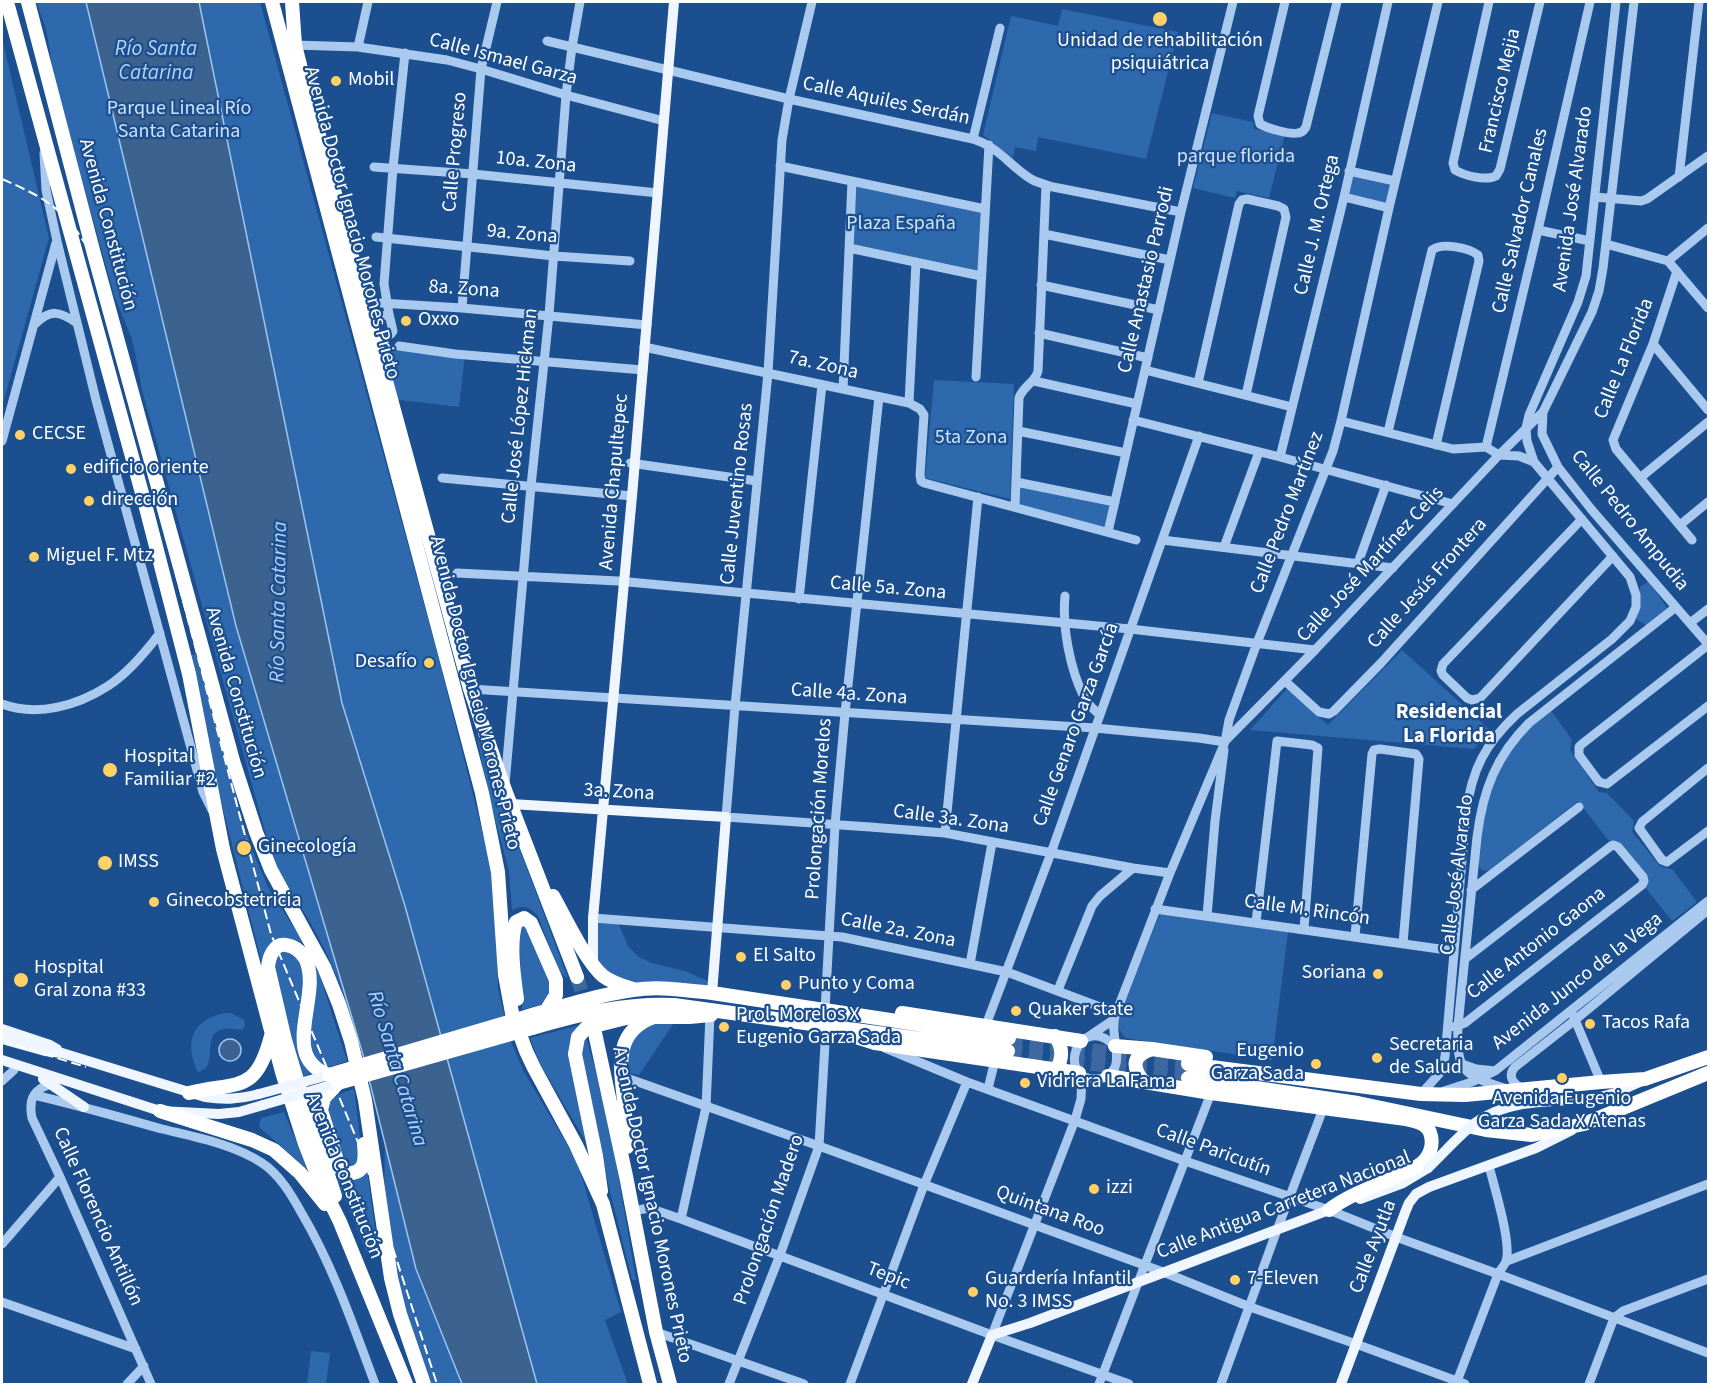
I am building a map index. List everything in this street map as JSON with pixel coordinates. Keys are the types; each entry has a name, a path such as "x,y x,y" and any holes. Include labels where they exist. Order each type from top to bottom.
{"highway":[{"name":"Avenida Constitución","path":"7,2 189,674 223,849 294,1112 304,1144 340,1222 406,1384"},
{"name":"Avenida Constitución","path":"27,2 234,764 271,870 313,945 328,977 351,1041 365,1100 392,1278 404,1324 424,1384"},
{"name":"Avenida Doctor Ignacio Morones Prieto","path":"272,2 482,794 498,872 506,987 512,1013 526,1051 576,1145 603,1204 650,1384"},
{"path":"280,2 292,24"},
{"name":"Avenida Doctor Ignacio Morones Prieto","path":"292,2 295,45 470,688 505,790 577,977"},
{"path":"38,39 60,194"},
{"path":"131,454 180,568"},
{"path":"532,857 593,965 607,979 633,990"},
{"path":"526,1051 514,974 514,928 516,922 524,918 531,923 555,974 557,990 554,1000 546,1011 531,1022"},
{"path":"340,1222 332,1185 305,1108 285,1040 268,967 272,951 281,945 297,949 309,968 310,986 304,1038 305,1052 312,1066 333,1079 531,1022 631,1005 674,1005 826,1027 1009,1044 846,1013 662,988 633,990 546,1011"},
{"path":"846,1013 877,1009 1084,1040"},
{"path":"603,1204 596,1156 576,1060 576,1043 581,1032 593,1026 630,1017 710,1015 725,1011"},
{"path":"626,1176 626,1125 621,1053 627,1038 638,1025 656,1017"},
{"path":"844,1029 875,1043 1080,1074"},
{"name":"Avenida Doctor Ignacio Morones Prieto","path":"594,1033 626,1176 656,1332 670,1384"},
{"path":"189,1093 238,1084 247,1080 254,1075 264,1061 272,1034"},
{"path":"1056,1036 1062,1048 1057,1069"},
{"path":"1115,1046 1152,1049 1306,1072 1340,1084"},
{"path":"1143,1081 1136,1069 1136,1061 1142,1053 1152,1049"},
{"path":"1708,1057 1645,1079 1465,1095 1426,1094 1188,1071 1384,1107 1476,1128 1523,1135 1542,1134 1584,1124 1708,1073"},
{"path":"1102,1078 1143,1081 1211,1093 1396,1118 1418,1122 1427,1127 1431,1137 1429,1155 1424,1161 1408,1171 1341,1201 1329,1210"},
{"path":"333,1079 321,1110 339,1167 347,1173 353,1173 363,1167 365,1100"},
{"path":"1326,1109 1358,1103"},
{"path":"1384,1107 1396,1118"},
{"path":"160,1111 252,1140 274,1150 300,1173 340,1222"}],"main road":[{"path":"666,70 668,2"},
{"name":"Avenida Chapultepec","path":"593,965 593,918 600,810 674,2"},
{"path":"640,370 644,325"},
{"name":"3a. Zona","path":"511,804 726,817"},
{"name":"Calle Juventino Rosas","path":"712,993 726,817"},
{"path":"2,1029 50,1045 62,1053"},
{"path":"2,1039 45,1051 62,1053 189,1093 222,1099 240,1099 333,1079"},
{"path":"2,1060 45,1078 84,1107"},
{"path":"2,1067 45,1078 64,1079 160,1111 219,1114 239,1112 263,1105 333,1079"},
{"name":"Calle Antigua Carretera Nacional","path":"992,1335 1403,1183 1428,1168 1474,1124 1498,1110 1526,1104 1593,1099 1615,1093 1645,1079"},
{"name":"Calle Ayutla","path":"1341,1384 1395,1237 1409,1203 1416,1194 1429,1187 1536,1149 1584,1124"},
{"path":"1008,1341 1010,1336 1046,1322 1052,1314"},
{"path":"972,1384 992,1335"}],"street":[{"path":"358,47 368,2"},
{"name":"Calle Progreso","path":"462,308 482,69 497,2"},
{"name":"Calle José López Hickman","path":"505,790 531,486 549,315 566,95 580,2"},
{"name":"Calle Juventino Rosas","path":"726,817 768,373 780,166 789,99 812,2"},
{"name":"Calle Anastasio Parrodi","path":"1108,532 1181,212 1233,2"},
{"path":"1285,2 1258,120 1266,127 1292,134 1299,133 1306,127 1337,2"},
{"name":"Calle J. M. Ortega","path":"1280,457 1344,197 1388,2"},
{"name":"Calle Pedro Martínez","path":"1115,1046 1114,1016 1155,909 1225,742 1233,710 1257,643 1326,469 1341,421 1438,2"},
{"name":"Francisco Mejia","path":"1489,2 1453,167 1460,173 1488,179 1499,173 1540,2"},
{"name":"Calle Salvador Canales","path":"1486,447 1590,2"},
{"name":"Avenida José Alvarado","path":"1526,428 1535,400 1578,302 1586,276 1616,2"},
{"name":"Avenida José Alvarado","path":"1543,412 1594,305 1601,281 1634,2"},
{"path":"1679,177 1699,2"},
{"path":"973,139 1000,28"},
{"name":"Calle Aquiles Serdán","path":"547,41 789,99 973,139 989,145 1029,178 1046,185 1181,212"},
{"name":"Calle Ismael Garza","path":"295,45 358,47 447,60 662,121"},
{"path":"376,341 393,333 389,314 383,303 393,168 405,53"},
{"path":"44,132 46,190 96,400 203,792 216,818"},
{"path":"976,377 989,145"},
{"path":"1595,197 1641,201 1647,199 1708,156"},
{"path":"780,166 985,208"},
{"name":"10a. Zona","path":"374,167 473,174 655,192"},
{"path":"1349,171 1395,181"},
{"path":"843,389 852,181"},
{"path":"1015,507 1021,392 1034,381 1038,370 1046,185"},
{"path":"1344,197 1389,208"},
{"path":"1198,383 1237,209 1242,200 1247,199 1284,209 1286,217 1246,395"},
{"path":"1668,261 1708,228"},
{"path":"1538,230 1590,241"},
{"path":"1044,234 1170,260"},
{"name":"9a. Zona","path":"376,237 466,248 630,261"},
{"path":"2,441 57,240"},
{"path":"1606,244 1668,261 1708,308"},
{"path":"1388,432 1430,255 1435,247 1443,246 1473,251 1478,255 1479,261 1436,445"},
{"path":"849,248 981,276"},
{"path":"916,262 909,404 920,409 924,415 921,481 1136,540"},
{"name":"Calle La Florida","path":"1677,271 1653,344 1613,440 1616,449 1692,540"},
{"path":"1041,285 1159,310"},
{"name":"8a. Zona","path":"383,303 549,315 644,325"},
{"path":"35,324 44,316 55,313 65,315 77,323"},
{"path":"370,320 389,314"},
{"path":"1040,333 1148,358"},
{"path":"1653,344 1708,410"},
{"path":"399,346 455,354 640,370"},
{"name":"7a. Zona","path":"644,347 909,404"},
{"path":"1145,370 1292,407"},
{"path":"1034,381 1137,404"},
{"path":"799,599 822,385"},
{"name":"Prolongación Morelos","path":"825,1010 835,825 879,397"},
{"name":"Calle José Martínez Celis","path":"1225,742 1499,455 1543,412"},
{"name":"Calle Pedro Ampudia","path":"1543,412 1542,434 1558,466 1597,516 1708,645"},
{"path":"1133,420 1453,504"},
{"path":"1341,421 1453,449 1486,447 1499,455 1519,456 1534,462"},
{"path":"1640,478 1708,422"},
{"name":"Calle Pedro Ampudia","path":"1526,428 1527,441 1534,462 1625,569 1634,585 1636,607 1630,621"},
{"path":"1018,431 1126,453"},
{"name":"Calle Genaro Garza García","path":"986,1025 1051,853 1199,436"},
{"path":"1224,547 1259,452"},
{"path":"632,463 758,481"},
{"name":"Calle Jesús Frontera","path":"1285,681 1319,712 1329,714 1334,711 1381,663 1558,466"},
{"path":"442,478 629,496"},
{"path":"1016,482 1115,502"},
{"path":"1358,563 1386,485"},
{"path":"945,833 978,497"},
{"path":"1680,525 1708,502"},
{"path":"1582,519 1443,664 1441,668 1443,675 1467,698 1472,700 1480,698 1613,556"},
{"path":"1162,540 1393,568"},
{"name":"Calle 5a. Zona","path":"457,573 621,581 1130,629 1315,650"},
{"path":"1634,585 1649,575"},
{"path":"1065,596 1065,623 1071,657 1084,697 1100,715"},
{"name":"Calle José Alvarado","path":"1426,1094 1443,1067 1453,1027 1465,959 1478,826 1482,803 1491,777 1510,743 1529,723 1676,607"},
{"path":"1690,623 1708,609"},
{"path":"1630,621 1642,634"},
{"name":"Calle José Alvarado","path":"1461,1063 1453,1027 1454,951 1468,800 1473,777 1495,735 1517,714 1612,639 1630,621"},
{"path":"2,704 21,710 39,710 62,707 84,698 108,686 126,672 160,633"},
{"path":"1708,645 1579,747 1579,755 1599,782 1608,783 1708,706"},
{"name":"Calle 4a. Zona","path":"470,688 1095,728 1225,742"},
{"path":"1256,922 1277,741 1312,744 1318,748 1304,929"},
{"path":"1207,916 1215,821 1225,742"},
{"path":"1355,936 1371,758 1374,750 1380,749 1416,754 1419,759 1403,943"},
{"path":"1708,768 1640,825 1640,831 1662,860 1667,862 1708,831"},
{"path":"1472,890 1579,807"},
{"name":"Calle 3a. Zona","path":"726,817 945,833 1170,873"},
{"path":"970,963 992,843"},
{"name":"Calle Antonio Gaona","path":"1453,1027 1465,1023 1642,885 1643,877 1614,845 1465,959"},
{"path":"1058,990 1092,906 1100,896 1133,868"},
{"name":"Avenida Junco de la Vega","path":"1518,1090 1513,1082 1512,1070 1704,912 1708,901"},
{"name":"Calle M. Rincón","path":"1155,909 1454,951"},
{"name":"Avenida Junco de la Vega","path":"1426,1094 1480,1080 1494,1071 1571,1010 1704,912"},
{"path":"1457,917 1469,918"},
{"name":"Calle 2a. Zona","path":"593,918 829,935 1007,972 1058,990 1114,1016"},
{"path":"1571,1010 1601,1082"},
{"path":"681,1219 706,1107 710,1015"},
{"path":"992,1335 1075,1120 1081,1099 1080,1074 1073,1058 1077,1045 1114,1016"},
{"name":"Prolongación Madero","path":"729,1384 780,1255 819,1146 826,1027"},
{"path":"1081,1099 1102,1078 1112,1072 1117,1060 1115,1046 1102,1037 1096,1036 1084,1040"},
{"name":"Calle Paricutín","path":"875,1043 967,1082 1185,1161 1329,1210 1395,1237 1708,1353"},
{"path":"988,1089 995,1060"},
{"path":"1461,1063 1476,1069 1494,1071"},
{"path":"1461,1063 1469,1074 1480,1080 1518,1090"},
{"path":"2,1081 14,1070"},
{"path":"1080,1074 1088,1079 1102,1078"},
{"name":"Quintana Roo","path":"621,1076 1163,1272 1250,1307 1460,1384"},
{"path":"45,1078 34,1095 209,1141 262,1163 292,1196 319,1243 342,1292 375,1384"},
{"path":"850,1384 924,1185 967,1082"},
{"path":"1101,1380 1211,1093"},
{"name":"Calle Florencio Antillón","path":"34,1095 30,1109 32,1118 151,1384"},
{"path":"1221,1384 1276,1230 1326,1109"},
{"path":"1460,1384 1498,1274 1506,1261 1503,1221 1489,1166"},
{"path":"2,1244 60,1178"},
{"path":"1506,1261 1708,1184"},
{"name":"Tepic","path":"633,1211 649,1208 681,1219 1008,1341 1101,1380 1129,1384"},
{"path":"1589,1384 1614,1318 1623,1311 1708,1279"},
{"path":"2,1302 136,1349"},
{"path":"656,1332 804,1384"},
{"path":"127,1384 144,1366"}],"green space":[{"name":"Parque Lineal Río Santa Catarina","path":"36,2 260,2 436,648 493,874 498,989 511,1042 524,1072 574,1156 580,1171 621,1312 605,1320 628,1384 429,1384 404,1311 384,1218 385,1122 340,985 325,950 279,871 268,842 142,390 131,337 114,295 62,109 52,70 46,29"},
{"path":"1062,9 1178,32 1146,159 1038,137 1036,151 1015,147 1013,158 983,135 1011,16 1058,26"},
{"path":"2,38 49,238 2,407"},
{"name":"parque florida","path":"1212,113 1253,122 1254,129 1285,134 1269,198 1237,191 1235,198 1193,188"},
{"path":"1349,171 1395,181 1389,208 1344,197"},
{"name":"Plaza España","path":"852,181 985,209 981,276 849,248"},
{"path":"376,341 465,355 459,407 391,399"},
{"name":"5ta Zona","path":"934,380 1014,384 1010,499 925,478"},
{"path":"1016,482 1115,502 1108,532 1015,507"},
{"path":"1649,581 1667,608 1646,625 1635,618 1639,607 1640,587"},
{"path":"1402,650 1490,730 1474,749 1250,730 1287,689 1328,725"},
{"path":"201,652 227,752 240,814 255,857 268,887 303,942 287,939 262,964 220,797 188,656"},
{"path":"1550,709 1572,740 1570,750 1599,792 1607,793 1634,821 1632,832 1660,866 1673,870 1697,902 1672,921 1645,887 1617,843 1608,840 1578,801 1490,870 1485,871 1480,868 1478,856 1480,839 1496,778 1506,757 1523,734"},
{"path":"476,733 568,978 559,972 538,916 526,907 512,910 509,871 491,804"},
{"path":"1161,912 1288,932 1272,1060 1125,1038 1115,1023"},
{"path":"593,918 617,920 628,946 639,957 652,963 685,971 712,983 712,993 642,989 593,965"},
{"path":"526,924 550,981 550,991 540,1005 522,1010 519,926"},
{"path":"282,950 294,952 305,968 301,1057 304,1066 311,1073 299,1078 272,968 274,960"},
{"path":"317,967 347,1061 329,1066 323,1066 315,1061 309,1037"},
{"path":"224,1013 231,1013 244,1020 245,1026 241,1030 226,1029 217,1032 212,1038 209,1062 206,1068 198,1072 192,1052 193,1035 204,1021"},
{"path":"660,1023 673,1024 639,1075 629,1072 626,1068 626,1056 642,1026"},
{"path":"580,1025 572,1036 569,1046 589,1147 540,1064 530,1038"},
{"path":"586,1037 607,1110 636,1280 632,1280 606,1175 583,1063 581,1042"},
{"path":"354,1089 362,1154 357,1166 348,1167 343,1163 324,1105 328,1098"},
{"path":"284,1112 313,1183 280,1145 260,1128 261,1118"},
{"path":"367,1170 378,1250 367,1254 335,1174 352,1179 360,1177"},
{"path":"311,1351 330,1353 326,1384 307,1384"}],"water":[{"name":"Río Santa Catarina","path":"86,2 199,2 342,703 405,906 537,1384 462,1384 416,1269 363,1055 236,626"},
{"path":"230,1039 238,1042 241,1050 238,1058 230,1061 222,1058 219,1050 222,1042"}],"tunnel":[{"path":"577,977 588,1011"},
{"path":"1009,1038 1188,1064"},
{"path":"1008,1051 1188,1078"}],"railway":[{"path":"2,179 32,193 55,208 74,228 92,256 271,934 360,1147 437,1384"},
{"path":"2,1041 86,1067"}],"place":[{"name":"Unidad de rehabilitación psiquiátrica","path":"1160,19"},
{"name":"Mobil","path":"336,81"},
{"name":"Oxxo","path":"406,321"},
{"name":"CECSE","path":"20,435"},
{"name":"edificio oriente","path":"71,469"},
{"name":"dirección","path":"89,501"},
{"name":"Miguel F. Mtz","path":"34,557"},
{"name":"Desafío","path":"429,663"},
{"name":"Hospital Familiar #2","path":"110,770"},
{"name":"Ginecología","path":"244,848"},
{"name":"IMSS","path":"105,863"},
{"name":"Ginecobstetricia","path":"154,902"},
{"name":"El Salto","path":"741,957"},
{"name":"Soriana","path":"1378,974"},
{"name":"Hospital Gral zona #33","path":"21,980"},
{"name":"Punto y Coma","path":"786,985"},
{"name":"Quaker state","path":"1016,1011"},
{"name":"Tacos Rafa","path":"1590,1024"},
{"name":"Prol. Morelos X Eugenio Garza Sada","path":"724,1027"},
{"name":"Secretaria de Salud","path":"1377,1058"},
{"name":"Eugenio Garza Sada","path":"1316,1064"},
{"name":"Avenida Eugenio Garza Sada X Atenas","path":"1562,1078"},
{"name":"Vidriera La Fama","path":"1025,1083"},
{"name":"izzi","path":"1094,1189"},
{"name":"7-Eleven","path":"1235,1280"},
{"name":"Guardería Infantil No. 3 IMSS","path":"973,1292"}],"district":[{"name":"Residencial La Florida","path":"1449,725"}]}
